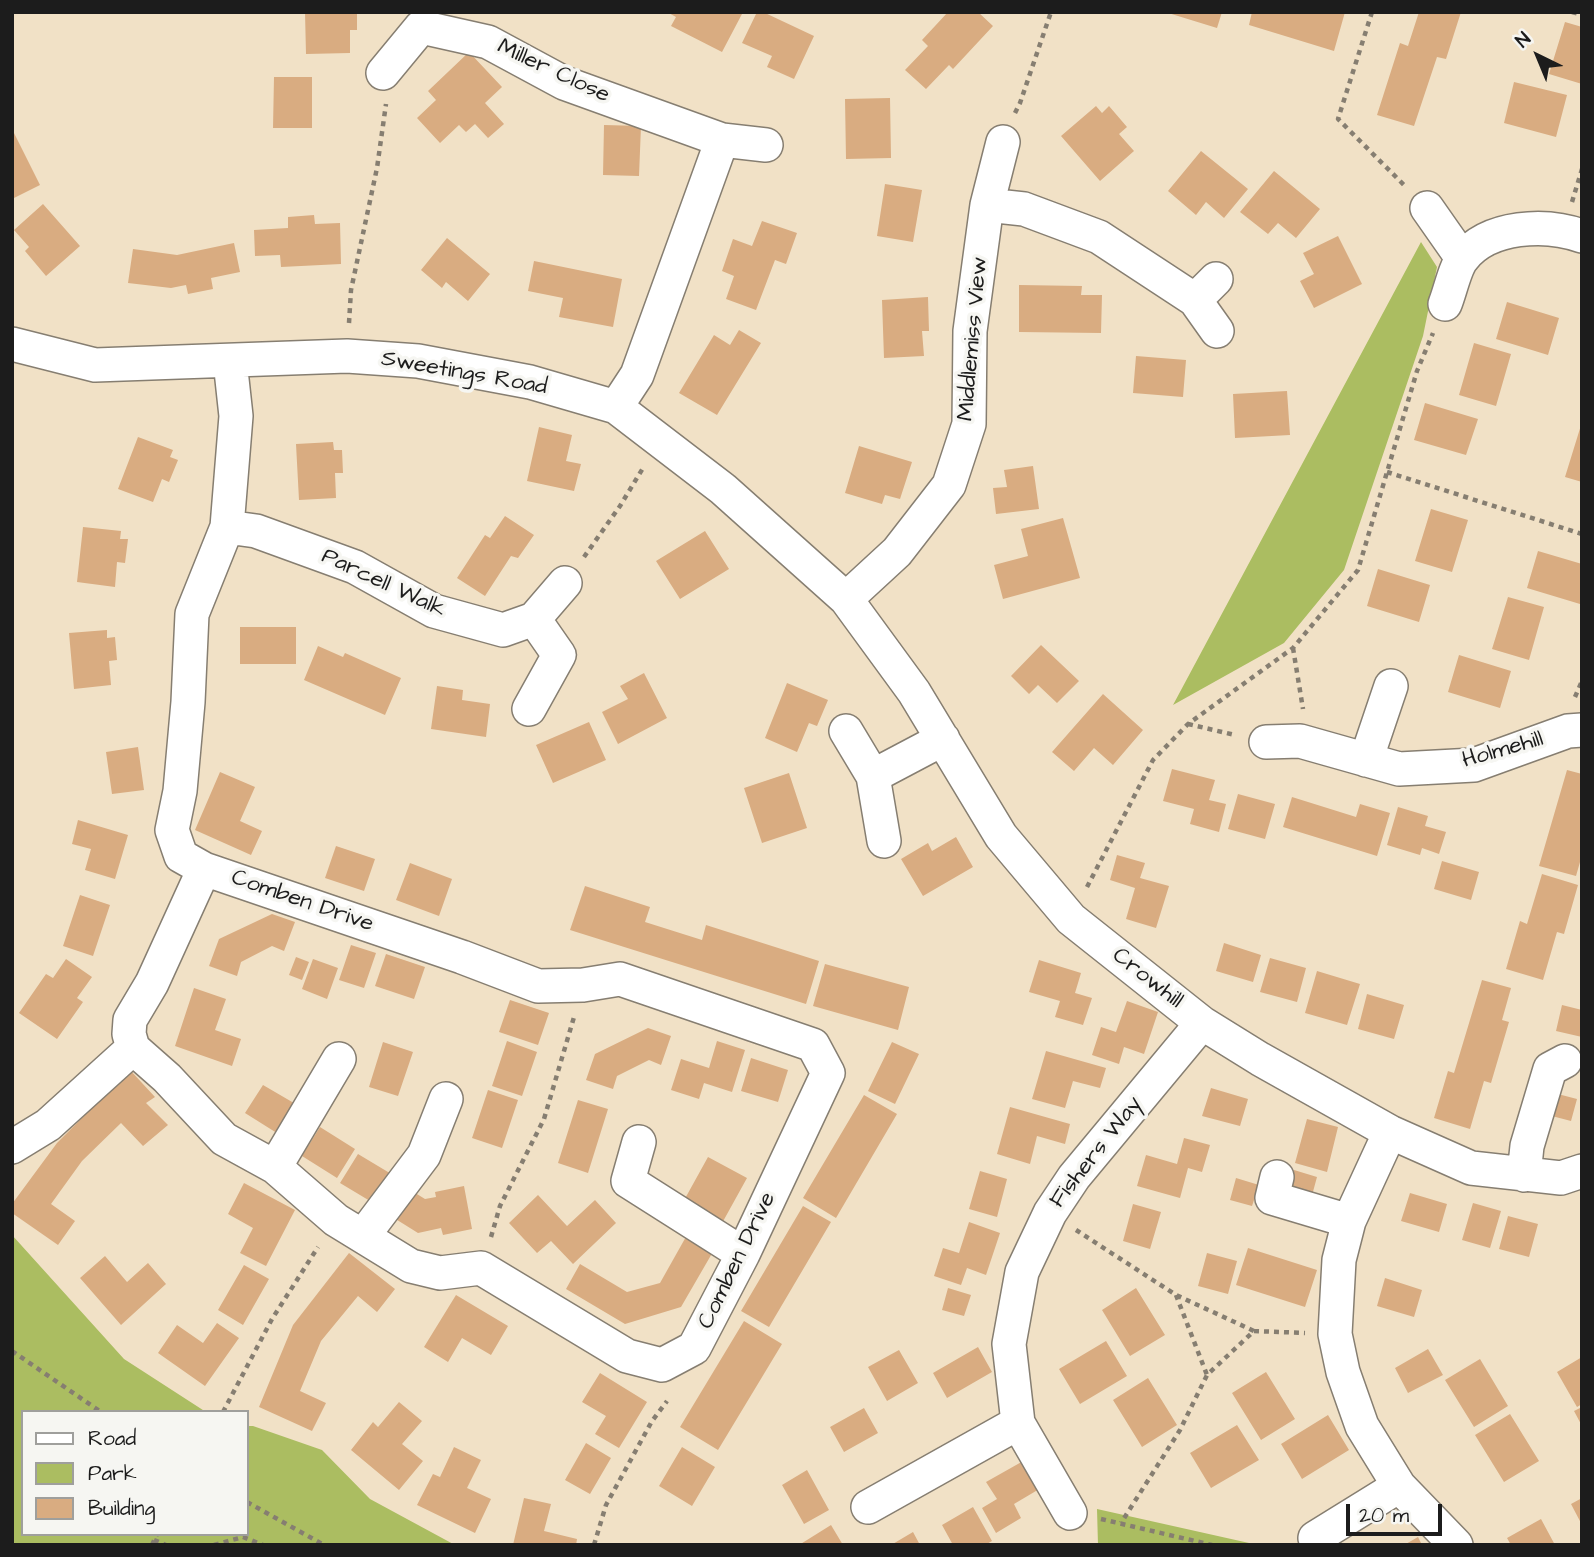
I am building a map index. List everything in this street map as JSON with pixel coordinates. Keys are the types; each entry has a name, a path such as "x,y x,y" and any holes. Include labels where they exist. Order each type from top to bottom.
{"street":[{"name":"Miller Close","path":"383,73 416,20 488,42 564,83 722,140 766,145"},
{"path":"616,407 637,375 722,140"},
{"name":"Middlemiss View","path":"846,599 897,552 949,485 969,424 970,331 987,205 1003,142"},
{"path":"987,205 1024,209 1099,237 1205,289 1217,331"},
{"path":"1427,208 1462,258"},
{"path":"1445,304 1462,258 1488,237 1521,230 1564,229 1582,236"},
{"name":"Sweetings Road","path":"12,344 94,365 347,356 418,361 530,382 616,407 723,489 846,599"},
{"path":"227,527 236,416 230,361"},
{"name":"Parcell Walk","path":"227,527 256,531 355,567 434,611 503,630 534,619"},
{"name":"Comben Drive","path":"227,527 191,614 188,702 180,791 172,830 181,856 204,869 462,957 538,986 583,985 620,979 813,1045 828,1073 743,1254 694,1348 662,1365 627,1356 481,1268"},
{"path":"529,709 559,655 534,619 565,583"},
{"name":"Crowhill","path":"846,599 914,692 1001,836 1071,919 1202,1023 1390,1132 1471,1168 1561,1178 1582,1171"},
{"path":"1366,760 1391,686"},
{"name":"Holmehill","path":"1266,742 1302,727 1366,760 1399,769 1474,765 1568,731 1582,730"},
{"path":"846,731 873,776 884,841"},
{"path":"873,776 943,739"},
{"name":"Comben Drive","path":"132,1048 130,1020 152,983 204,869"},
{"name":"Fishers Way","path":"1070,1513 1017,1423 1009,1344 1022,1272 1050,1213 1074,1177 1202,1023"},
{"path":"12,1147 48,1125 132,1048 167,1078 224,1139 275,1167 349,1228 411,1266 440,1273 481,1268"},
{"path":"275,1167 339,1059"},
{"path":"1524,1174 1527,1146 1550,1069 1565,1060"},
{"path":"349,1228 424,1155 446,1099"},
{"path":"1390,1132 1349,1221 1339,1260 1335,1334 1343,1371 1362,1426 1399,1486 1456,1545"},
{"path":"639,1142 628,1181 743,1254"},
{"path":"1277,1177 1272,1198 1349,1221"},
{"path":"868,1507 1017,1423"},
{"path":"1315,1538 1399,1486"}],"path":[{"path":"1003,142 1005,131 1020,103 1051,12"},
{"path":"1372,12 1338,119 1427,208"},
{"path":"1572,12 1582,15"},
{"path":"347,356 351,290 377,168 388,89 383,73"},
{"path":"1071,919 1153,760 1188,724 1293,648 1358,570 1417,371 1445,304"},
{"path":"565,583 620,506 661,440"},
{"path":"1387,472 1582,534"},
{"path":"1293,648 1302,727"},
{"path":"1188,724 1266,742"},
{"path":"481,1268 500,1206 544,1119 583,985"},
{"path":"1050,1213 1176,1295 1254,1331 1335,1334"},
{"path":"224,1410 272,1319 349,1228"},
{"path":"1176,1295 1207,1375"},
{"path":"1121,1523 1180,1430 1207,1375 1254,1331"},
{"path":"12,1351 98,1410"},
{"path":"594,1545 606,1505 652,1422 667,1401"},
{"path":"248,1503 324,1545"},
{"path":"1070,1513 1212,1545"},
{"path":"214,1545 243,1537 263,1545"},
{"path":"153,1543 166,1545"}],"green space":[{"path":"1421,242 1437,267 1423,336 1344,570 1284,643 1173,705"},
{"path":"12,1235 124,1359 203,1410 21,1410 21,1536 248,1536 248,1426 253,1426 322,1450 370,1499 455,1545 12,1545"},
{"path":"1097,1509 1258,1545 1098,1545"}],"building":[{"path":"305,12 357,12 357,30 350,30 350,53 306,54"},
{"path":"667,12 742,14 722,52 671,26 676,17"},
{"path":"757,12 763,12 814,36 794,79 767,67 772,56 742,43"},
{"path":"948,12 978,12 993,26 953,69 949,65 926,89 905,70 928,46 922,40"},
{"path":"1165,12 1222,12 1217,28"},
{"path":"1252,12 1345,12 1334,51 1249,25"},
{"path":"1419,12 1461,12 1446,59 1437,57 1414,126 1377,115 1400,43 1408,46"},
{"path":"1565,22 1582,27 1582,84 1549,74"},
{"path":"469,52 502,87 485,103 504,124 488,138 475,124 466,132 459,125 440,143 417,118 436,100 428,91"},
{"path":"274,77 312,77 312,128 273,128"},
{"path":"1514,82 1567,95 1556,137 1504,123"},
{"path":"890,98 891,158 846,159 845,99"},
{"path":"1096,106 1102,113 1109,106 1127,127 1119,134 1134,151 1100,181 1061,136"},
{"path":"604,125 641,126 639,176 603,175"},
{"path":"12,129 40,185 12,199"},
{"path":"1201,151 1248,189 1224,218 1206,202 1196,215 1168,191"},
{"path":"1274,171 1320,209 1296,238 1278,223 1268,234 1240,212"},
{"path":"885,184 922,190 913,242 877,236"},
{"path":"43,204 80,246 46,276 25,251 29,247 14,230"},
{"path":"314,215 315,224 340,223 341,264 281,267 280,255 255,256 254,230 288,228 288,217"},
{"path":"762,221 797,233 786,264 775,260 756,310 726,299 734,276 722,271 733,239 752,246"},
{"path":"1338,236 1362,284 1314,308 1300,281 1314,274 1303,253"},
{"path":"447,238 490,274 468,301 446,282 442,288 421,270"},
{"path":"234,243 240,272 211,278 213,289 188,294 186,285 171,288 128,283 133,249 177,255"},
{"path":"534,261 622,279 613,327 559,317 563,298 528,291"},
{"path":"1019,285 1082,286 1081,295 1102,295 1101,333 1019,332"},
{"path":"928,297 929,331 922,331 924,356 884,358 882,300"},
{"path":"1507,302 1559,318 1548,355 1496,339"},
{"path":"739,330 761,343 717,415 679,393 714,335 730,345"},
{"path":"1474,343 1511,354 1496,406 1459,395"},
{"path":"1136,356 1186,360 1183,397 1133,393"},
{"path":"1287,391 1290,435 1235,438 1233,394"},
{"path":"1425,403 1478,419 1466,455 1414,440"},
{"path":"1582,422 1582,482 1565,477"},
{"path":"539,427 572,435 566,461 581,464 574,491 527,481"},
{"path":"138,437 173,450 170,457 178,460 169,482 162,479 153,502 118,489"},
{"path":"333,442 334,450 342,450 343,473 335,473 336,498 299,500 296,444"},
{"path":"859,446 912,462 900,499 885,495 882,504 845,493"},
{"path":"1033,466 1039,509 996,514 993,488 1007,487 1004,470"},
{"path":"1431,509 1468,520 1452,572 1415,561"},
{"path":"505,516 534,535 518,558 511,556 485,596 457,578 485,535 490,538"},
{"path":"1063,518 1080,578 1003,599 994,565 1028,556 1021,529"},
{"path":"83,527 121,531 120,539 128,539 125,563 117,562 115,587 77,582"},
{"path":"705,531 729,569 680,599 656,561"},
{"path":"1538,551 1582,564 1580,604 1527,588"},
{"path":"1378,569 1430,585 1419,622 1367,606"},
{"path":"1508,597 1544,607 1529,660 1492,649"},
{"path":"240,627 296,627 296,664 240,664"},
{"path":"107,630 107,638 115,637 117,660 109,661 111,685 74,689 69,633"},
{"path":"1041,645 1079,681 1057,703 1038,685 1029,694 1011,676"},
{"path":"318,646 343,657 345,653 401,678 385,715 304,680"},
{"path":"1459,655 1511,671 1500,708 1448,692"},
{"path":"644,673 667,718 618,744 602,712 628,699 620,686"},
{"path":"787,683 828,700 817,726 809,723 797,752 765,738"},
{"path":"437,686 463,690 462,700 490,704 486,737 431,729"},
{"path":"1103,694 1143,730 1113,765 1094,748 1074,771 1052,752"},
{"path":"589,722 606,760 553,783 536,745"},
{"path":"138,747 144,790 112,794 106,752"},
{"path":"1172,769 1215,780 1209,800 1226,804 1219,832 1190,824 1194,809 1163,801"},
{"path":"1567,770 1582,774 1582,855 1576,876 1539,866"},
{"path":"220,772 255,787 240,821 262,831 251,855 195,830"},
{"path":"789,773 807,828 762,843 744,788"},
{"path":"1238,794 1275,804 1265,839 1228,829"},
{"path":"1292,797 1356,817 1360,804 1390,813 1377,856 1283,827"},
{"path":"1398,807 1428,816 1425,826 1446,832 1439,854 1422,848 1420,855 1387,845"},
{"path":"78,820 128,835 115,879 85,870 91,849 72,844"},
{"path":"956,837 973,867 923,896 901,859 928,843 932,851"},
{"path":"336,846 375,859 364,891 325,878"},
{"path":"1117,855 1145,863 1140,878 1169,886 1156,928 1126,919 1135,888 1110,880"},
{"path":"1442,861 1479,872 1471,900 1434,889"},
{"path":"410,863 452,879 439,916 396,900"},
{"path":"1542,874 1578,885 1564,934 1557,932 1543,980 1506,969 1520,921 1527,924"},
{"path":"585,886 650,907 645,922 702,940 706,925 819,961 806,1004 570,930"},
{"path":"80,895 110,905 93,956 63,946"},
{"path":"272,914 295,922 284,951 272,946 241,962 237,976 209,966 219,939"},
{"path":"1224,943 1261,955 1253,982 1216,971"},
{"path":"351,945 376,953 364,988 339,980"},
{"path":"386,954 425,967 414,999 375,986"},
{"path":"296,957 309,962 302,980 289,975"},
{"path":"1270,958 1306,968 1297,1002 1260,992"},
{"path":"66,959 92,977 77,998 83,1002 57,1039 19,1013 46,974 53,978"},
{"path":"313,959 338,968 327,999 302,989"},
{"path":"1039,960 1081,973 1075,993 1092,998 1083,1025 1055,1017 1060,1001 1029,992"},
{"path":"825,964 909,987 898,1030 813,1006"},
{"path":"1317,971 1360,984 1347,1025 1305,1013"},
{"path":"1482,980 1511,988 1502,1020 1509,1022 1491,1083 1484,1081 1470,1129 1434,1118 1448,1071 1454,1073"},
{"path":"194,988 226,999 215,1030 241,1039 232,1066 175,1046"},
{"path":"1367,994 1404,1005 1394,1039 1358,1029"},
{"path":"510,1000 549,1013 538,1045 499,1032"},
{"path":"1127,1001 1158,1012 1144,1054 1124,1047 1119,1064 1092,1055 1101,1027 1116,1032"},
{"path":"1562,1005 1582,1010 1582,1037 1556,1031"},
{"path":"648,1028 671,1036 661,1065 649,1060 617,1076 613,1089 586,1080 595,1054"},
{"path":"507,1041 537,1052 522,1096 492,1086"},
{"path":"717,1041 745,1050 732,1092 704,1083 699,1099 671,1090 681,1059 709,1068"},
{"path":"383,1042 413,1052 398,1096 369,1087"},
{"path":"892,1042 919,1054 895,1104 868,1091"},
{"path":"1046,1051 1106,1068 1100,1088 1073,1081 1065,1108 1032,1099"},
{"path":"751,1058 788,1070 778,1102 741,1091"},
{"path":"130,1070 155,1097 146,1103 168,1125 143,1146 121,1123 82,1161 51,1204 75,1221 58,1245 12,1213 12,1204 57,1143"},
{"path":"263,1085 299,1106 280,1135 245,1113"},
{"path":"1211,1088 1248,1099 1240,1126 1202,1116"},
{"path":"488,1090 518,1100 502,1148 472,1138"},
{"path":"1554,1093 1577,1099 1571,1121 1548,1115"},
{"path":"864,1095 897,1114 836,1218 803,1198"},
{"path":"578,1100 608,1109 588,1173 558,1163"},
{"path":"1010,1107 1070,1124 1065,1144 1037,1136 1030,1164 997,1154"},
{"path":"1307,1119 1338,1127 1327,1172 1295,1163"},
{"path":"320,1127 355,1149 337,1178 302,1156"},
{"path":"1184,1138 1210,1145 1202,1172 1188,1168 1180,1198 1137,1186 1146,1155 1177,1164"},
{"path":"358,1154 393,1175 375,1204 340,1183"},
{"path":"708,1157 747,1178 721,1225 682,1204"},
{"path":"1294,1170 1317,1177 1311,1199 1288,1192"},
{"path":"980,1171 1007,1179 997,1217 969,1209"},
{"path":"1236,1178 1259,1185 1252,1206 1230,1200"},
{"path":"244,1183 295,1210 266,1266 240,1253 253,1228 228,1214"},
{"path":"464,1186 472,1229 443,1235 441,1228 418,1233 394,1218 412,1191 425,1199 436,1197 435,1192"},
{"path":"1410,1193 1447,1204 1439,1232 1401,1221"},
{"path":"538,1195 567,1226 595,1200 616,1223 573,1264 551,1241 537,1253 509,1223"},
{"path":"1473,1203 1501,1211 1490,1248 1462,1240"},
{"path":"1133,1204 1161,1212 1150,1249 1123,1241"},
{"path":"803,1206 831,1222 769,1327 741,1311"},
{"path":"1508,1216 1538,1224 1529,1257 1499,1249"},
{"path":"969,1222 1000,1233 986,1275 967,1268 961,1285 934,1276 943,1248 959,1253"},
{"path":"687,1235 714,1250 681,1307 625,1324 566,1289 580,1264 627,1292 660,1283"},
{"path":"1248,1248 1317,1270 1305,1307 1236,1285"},
{"path":"349,1253 395,1289 377,1312 358,1296 321,1341 300,1391 326,1403 312,1431 259,1407 293,1325"},
{"path":"1207,1253 1237,1261 1228,1294 1198,1286"},
{"path":"105,1256 127,1282 148,1263 166,1284 121,1325 80,1278"},
{"path":"244,1265 269,1279 243,1325 218,1310"},
{"path":"1385,1278 1422,1290 1414,1317 1377,1306"},
{"path":"948,1288 971,1295 964,1316 942,1310"},
{"path":"1136,1288 1165,1335 1130,1356 1102,1310"},
{"path":"456,1295 508,1326 491,1355 462,1338 448,1362 424,1347"},
{"path":"744,1321 782,1344 718,1450 680,1427"},
{"path":"217,1323 239,1338 205,1386 158,1353 177,1325 203,1343"},
{"path":"1106,1341 1127,1376 1080,1404 1059,1369"},
{"path":"978,1347 992,1372 947,1398 933,1373"},
{"path":"1428,1349 1443,1375 1408,1393 1395,1368"},
{"path":"899,1350 918,1383 887,1401 868,1367"},
{"path":"1582,1357 1582,1404 1577,1407 1557,1372"},
{"path":"1480,1359 1508,1406 1474,1427 1445,1380"},
{"path":"1266,1372 1295,1419 1261,1440 1232,1393"},
{"path":"600,1373 647,1402 619,1448 595,1434 606,1416 582,1402"},
{"path":"1148,1378 1177,1425 1142,1447 1113,1400"},
{"path":"399,1402 422,1421 402,1444 423,1461 399,1490 351,1450 373,1422 378,1427"},
{"path":"1582,1407 1582,1426 1574,1411"},
{"path":"864,1408 878,1433 844,1452 830,1427"},
{"path":"1510,1414 1539,1461 1504,1482 1475,1435"},
{"path":"1328,1415 1349,1450 1302,1479 1281,1444"},
{"path":"1237,1425 1259,1460 1211,1488 1190,1453"},
{"path":"586,1443 611,1458 590,1494 565,1480"},
{"path":"454,1447 481,1460 467,1488 491,1499 475,1533 417,1505 433,1474 440,1477"},
{"path":"682,1447 715,1467 692,1506 659,1486"},
{"path":"1025,1460 1041,1488 1014,1504 1021,1518 996,1533 982,1508 997,1499 986,1482"},
{"path":"807,1470 829,1510 804,1524 782,1485"},
{"path":"524,1498 551,1504 544,1531 577,1539 576,1545 513,1545"},
{"path":"1582,1498 1582,1525 1571,1504"},
{"path":"973,1507 992,1541 985,1545 953,1545 942,1525"},
{"path":"1541,1519 1555,1545 1511,1545 1507,1538"},
{"path":"831,1525 843,1545 799,1545"},
{"path":"913,1532 920,1545 891,1545"},
{"path":"1418,1537 1422,1545 1404,1545"}]}
